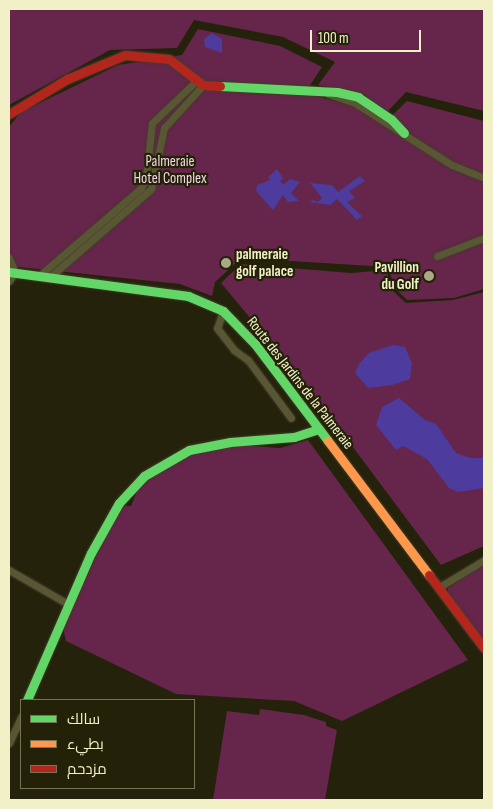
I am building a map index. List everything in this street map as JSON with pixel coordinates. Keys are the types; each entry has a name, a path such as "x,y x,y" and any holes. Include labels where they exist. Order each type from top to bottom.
{"street":[{"path":"9,114 56,84 125,55 153,54 169,59 199,84 350,94 367,100 404,133 452,165 484,178"},
{"path":"40,275 111,217 151,189 164,128 199,84"},
{"path":"51,276 144,183 152,123 199,84"},
{"path":"437,256 484,238"},
{"path":"9,258 12,272 9,281"},
{"name":"Route des Jardins de la Palmeraie","path":"12,272 188,296 223,311 255,344 484,648"},
{"path":"223,311 217,328 234,350 248,360 291,418"},
{"path":"27,699 68,604 119,503 160,464 174,456 216,444 279,440 319,429"},
{"path":"438,588 484,560"},
{"path":"9,570 68,604"},
{"path":"9,743 20,719"}],"green space":[{"path":"9,9 484,9 484,111 406,92 387,112 363,94 318,85 335,62 283,37 194,20 177,48 110,50 9,105"},
{"name":"Palmeraie Hotel Complex","path":"198,29 280,46 322,67 305,93 357,107 384,123 407,101 484,121 484,289 454,298 407,300 395,288 388,267 241,258 215,282 212,296 180,284 9,266 9,127 21,112 118,65 182,55"},
{"path":"241,264 351,273 387,270 392,290 406,303 453,300 484,292 484,546 441,565 311,391 221,283"},
{"path":"308,440 468,660 342,721 294,701 176,694 66,641 63,628 119,505 131,506 139,486 164,466 197,452 243,445 280,448"},
{"path":"484,564 484,640 448,593 448,588"},
{"path":"260,709 304,715 326,722 326,726 337,730 325,800 213,800 227,711 259,715"}],"shaded area":[{"path":"212,33 222,39 222,53 205,47 204,39"},
{"path":"277,169 283,178 280,181 283,185 290,179 300,182 291,193 299,201 288,202 283,195 273,210 256,191 257,185 270,180 268,177"},
{"path":"360,176 365,181 349,191 355,198 347,202 362,216 357,220 337,199 330,205 309,202 313,200 318,202 322,198 310,183 332,185 338,192"},
{"path":"393,345 405,347 412,363 410,379 392,385 368,388 355,373 359,364 369,353"},
{"path":"399,398 425,420 436,424 456,453 470,458 484,458 484,488 458,492 449,488 427,459 403,446 396,450 376,425 382,407"}],"traffic: fast":[{"path":"220,86 337,92 358,97 391,119 404,133"},
{"path":"9,272 188,296 223,311 255,344 328,441"},
{"path":"27,699 91,553 119,503 144,476 189,450 230,442 294,437 319,429"}],"traffic: slow":[{"path":"328,441 429,575"}],"traffic: jam":[{"path":"9,114 67,79 125,55 169,59 203,85 220,86"},
{"path":"429,575 484,648"}],"place":[{"name":"palmeraie golf palace","path":"226,263"},
{"name":"Pavillion du Golf","path":"429,276"}]}
